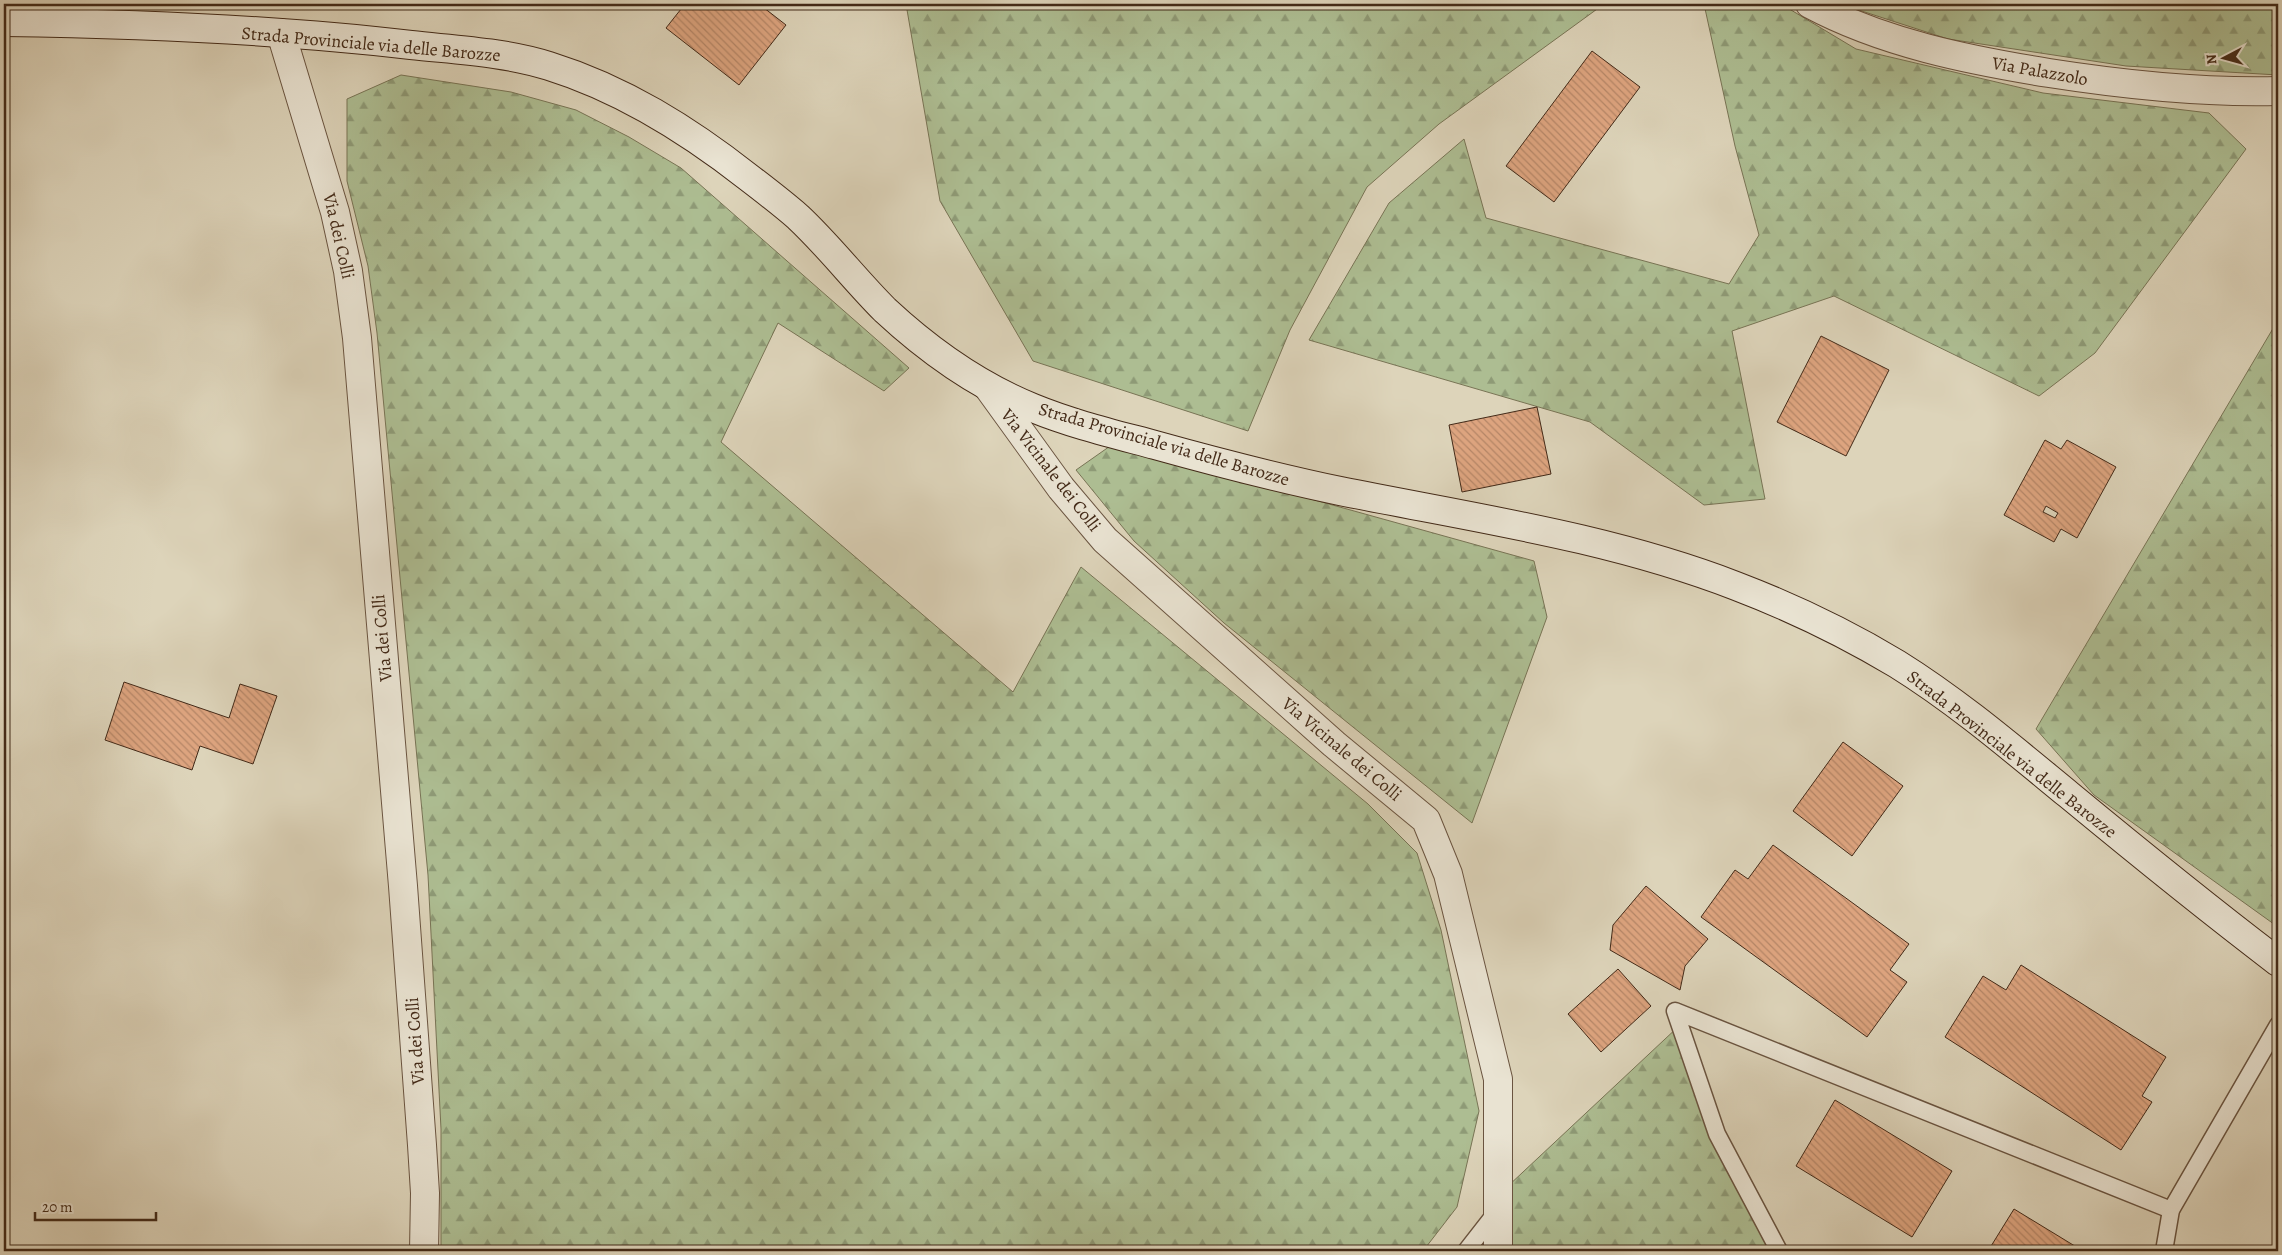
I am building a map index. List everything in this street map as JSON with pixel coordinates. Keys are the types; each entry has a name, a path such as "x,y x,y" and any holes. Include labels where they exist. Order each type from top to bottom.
{"street":[{"name":"Via Palazzolo","path":"1810,4 1874,32 1990,63 2148,87 2202,91 2278,91"},
{"name":"Strada Provinciale via delle Barozze","path":"4,22 95,23 374,40 522,59 574,74 628,97 697,139 797,217 903,325 923,342 988,387 1046,413 1174,450 1302,483 1556,533 1713,578 1774,602 1837,632 1890,660 1941,694 2278,962"},
{"name":"Via dei Colli","path":"281,33 335,212 348,271 356,329 402,876 422,1145 425,1193 424,1251"},
{"name":"Via Vicinale dei Colli","path":"988,387 1055,481 1082,516 1105,540 1334,744 1426,820 1448,874 1498,1079 1498,1251"}],"lane":[{"path":"1779,1251 1717,1134 1675,1011 2171,1210"},
{"path":"2164,1251 2171,1210 2278,1025"},
{"path":"1466,1251 1498,1210"}],"green space":[{"path":"906,4 1604,4 1439,124 1367,187 1290,330 1248,431 1033,361 940,201"},
{"path":"1704,4 1781,4 1856,49 2043,93 2209,113 2246,149 2095,353 2039,396 1834,296 1732,331 1765,499 1704,505 1590,422 1309,340 1389,203 1464,139 1486,218 1729,284 1759,235 1735,146"},
{"path":"1840,4 2278,4 2278,75 2126,66 1948,39"},
{"path":"401,75 511,92 576,110 629,137 681,168 909,368 884,391 778,323 721,442 1013,692 1081,567 1368,804 1417,853 1441,930 1479,1111 1457,1207 1423,1251 441,1251 441,1129 428,875 377,333 368,266 347,181 347,99"},
{"path":"2278,320 2278,927 2094,795 2036,729"},
{"path":"1113,444 1534,561 1547,617 1472,823 1224,623 1134,541 1076,470"},
{"path":"1680,1025 1717,1134 1779,1251 1507,1251 1507,1187"}],"building":[{"path":"685,4 759,4 786,25 739,85 666,28"},
{"path":"1592,51 1640,87 1554,202 1506,166"},
{"path":"1821,336 1889,370 1846,456 1777,422"},
{"path":"1537,407 1551,474 1462,492 1449,425"},
{"path":"2045,440 2061,449 2067,440 2116,467 2077,538 2061,529 2054,542 2004,515","holes":["2046,506 2058,513 2055,518 2043,512"]},
{"path":"124,682 229,718 240,684 277,696 253,764 200,746 192,770 105,740"},
{"path":"1843,742 1903,786 1852,856 1793,811"},
{"path":"1773,845 1909,944 1890,970 1907,982 1867,1037 1701,917 1735,870 1748,879"},
{"path":"1646,886 1708,939 1685,966 1680,990 1610,950 1613,925"},
{"path":"2021,965 2166,1057 2142,1096 2152,1102 2121,1150 1945,1037 1983,976 2006,990"},
{"path":"1618,969 1651,1006 1601,1052 1568,1014"},
{"path":"1835,1100 1952,1171 1912,1237 1796,1166"},
{"path":"2014,1209 2083,1251 1988,1251"}]}
